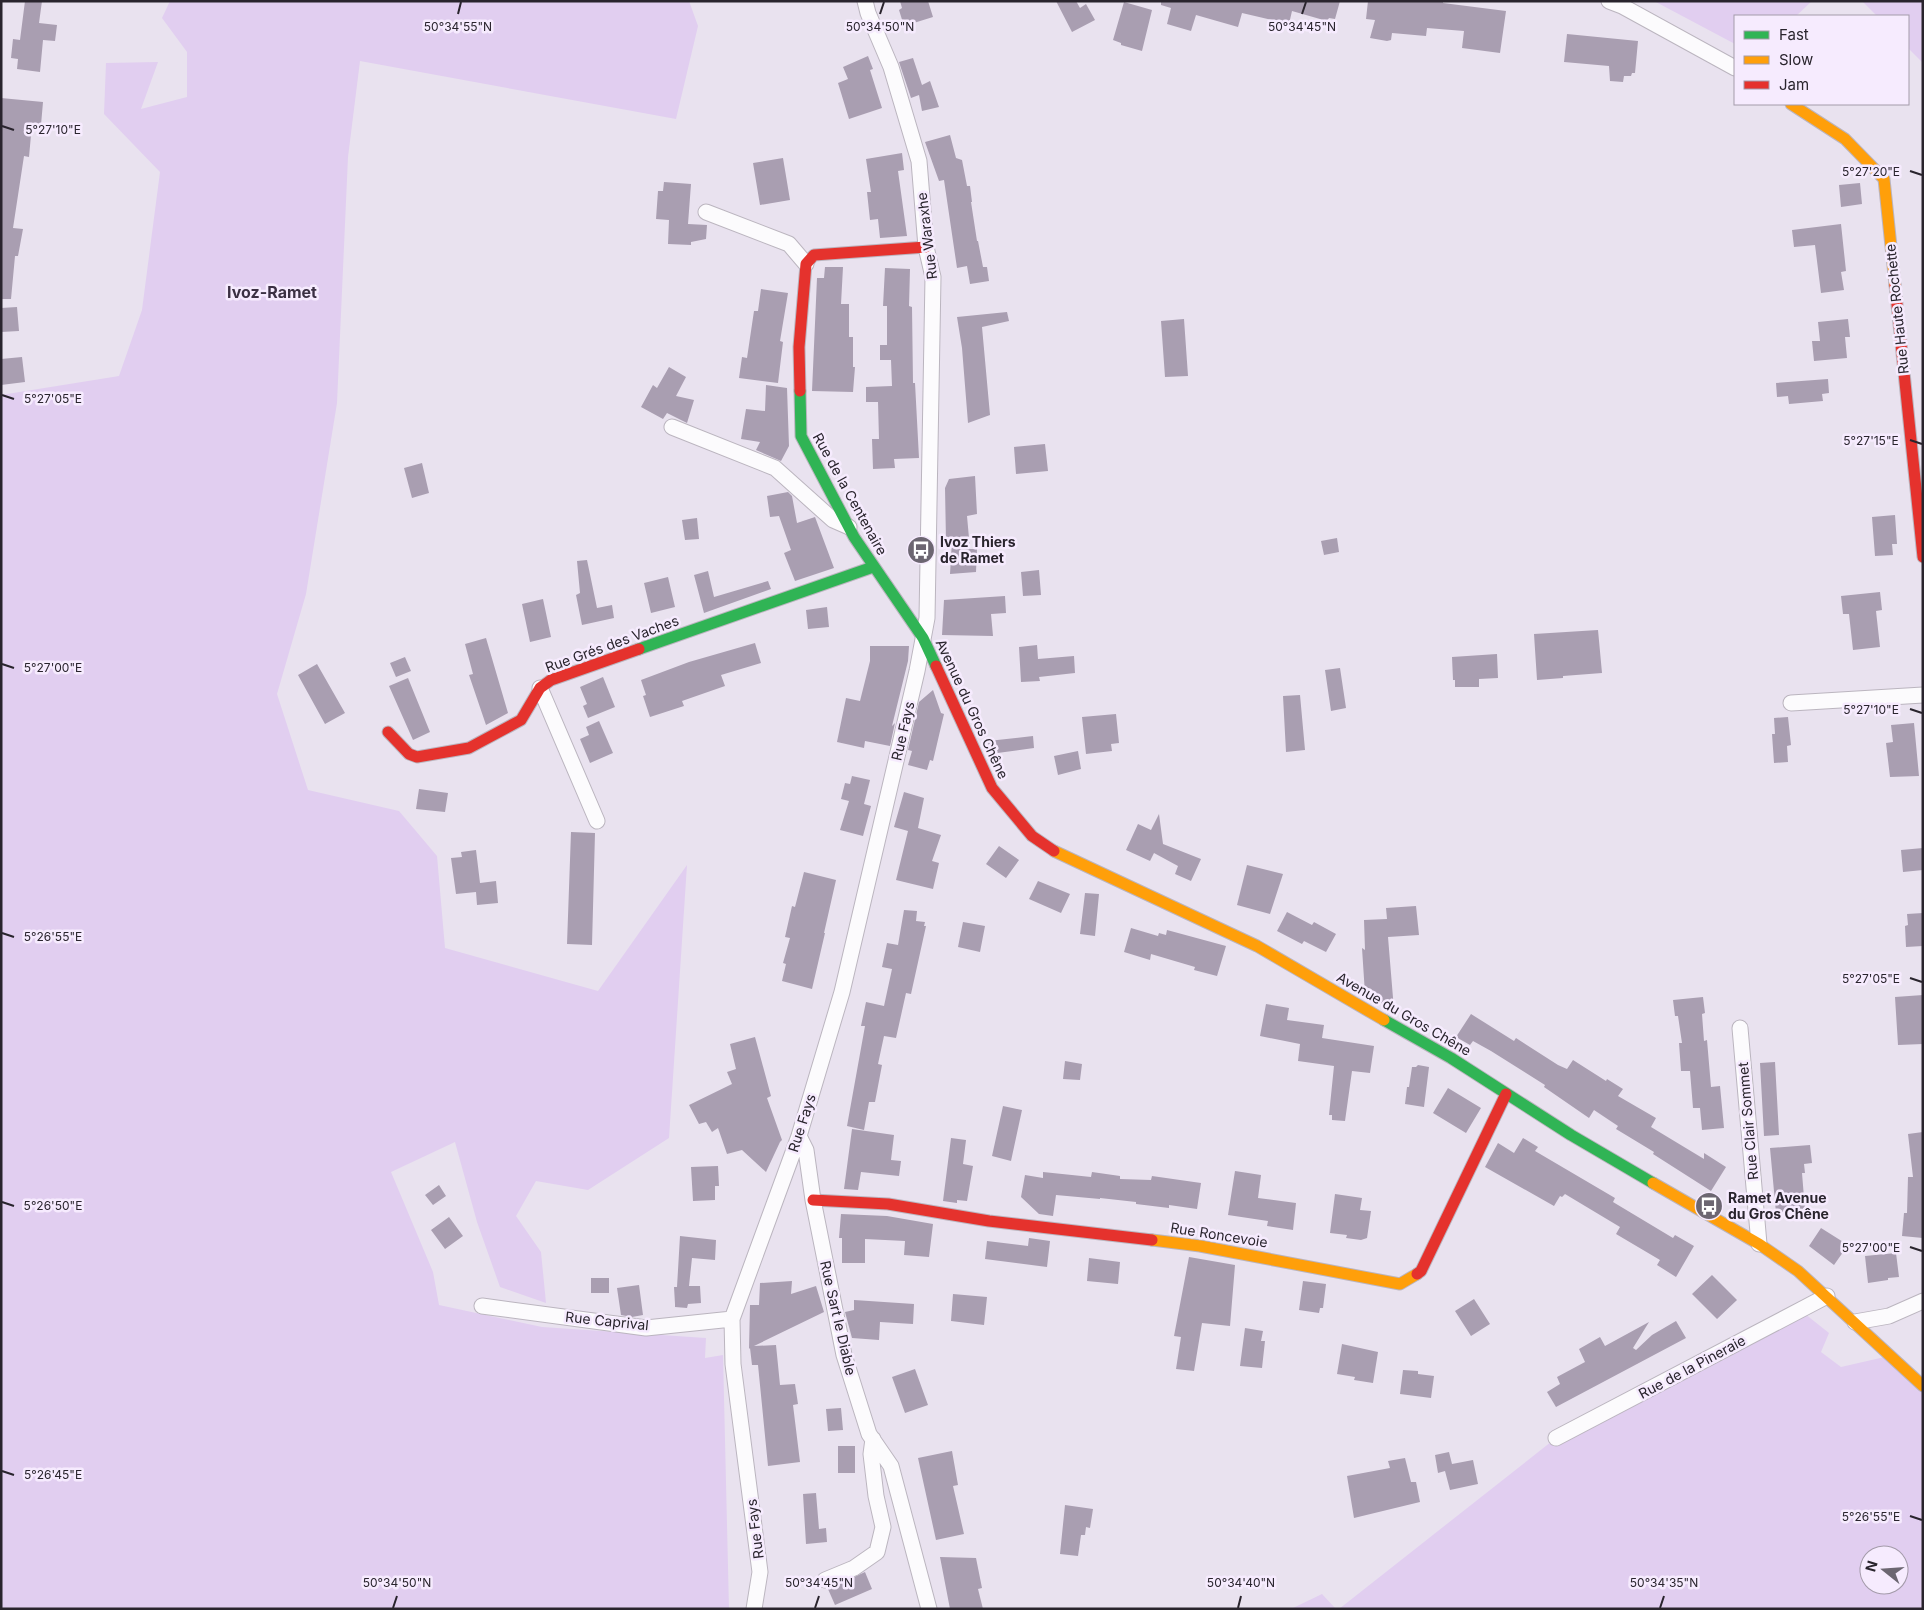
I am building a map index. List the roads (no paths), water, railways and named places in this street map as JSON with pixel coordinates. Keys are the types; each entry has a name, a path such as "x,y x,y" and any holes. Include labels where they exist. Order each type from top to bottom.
{"street":[{"name":"Rue Waraxhe","path":"865,1 868,13 891,67 918,161 926,247 933,277 927,608 923,638"},
{"path":"1609,1 1622,6 1734,67"},
{"name":"Rue Haute Rochette","path":"1793,105 1845,139 1884,179 1923,558"},
{"path":"706,212 789,244 806,264 814,255 926,247"},
{"name":"Rue de la Centenaire","path":"806,264 799,348 801,436 849,527 873,567 923,638"},
{"path":"672,427 774,468 833,520 849,527"},
{"name":"Rue Grés des Vaches","path":"388,732 409,754 417,757 469,748 521,720 540,688 551,680 873,567"},
{"name":"Avenue du Gros Chêne","path":"923,638 992,788 1032,836 1056,854 1257,946 1451,1058 1571,1136 1759,1244 1798,1271 1827,1296 1923,1386"},
{"name":"Rue Fays","path":"754,1609 760,1572 733,1364 732,1319 799,1136 842,992 917,671 923,638"},
{"path":"540,688 597,821"},
{"path":"1791,703 1923,696"},
{"name":"Rue Clair Sommet","path":"1740,1028 1759,1244"},
{"name":"Rue Roncevoie","path":"813,1200 888,1204 989,1221 1200,1246 1400,1284 1421,1270 1506,1094"},
{"name":"Rue Sart le Diable","path":"799,1136 806,1150 813,1200 844,1355 869,1434 891,1466 929,1609"},
{"name":"Rue de la Pineraie","path":"1556,1438 1827,1296"},
{"path":"1855,1322 1888,1316 1923,1301"},
{"name":"Rue Caprival","path":"482,1306 646,1328 732,1319"},
{"path":"825,1580 854,1568 877,1552 884,1528 876,1496 871,1454 873,1440"}],"place":[{"name":"Ivoz Thiers de Ramet","path":"921,550"},
{"name":"Ramet Avenue du Gros Chêne","path":"1709,1206"}],"district":[{"name":"Ivoz-Ramet","path":"272,292"}]}
